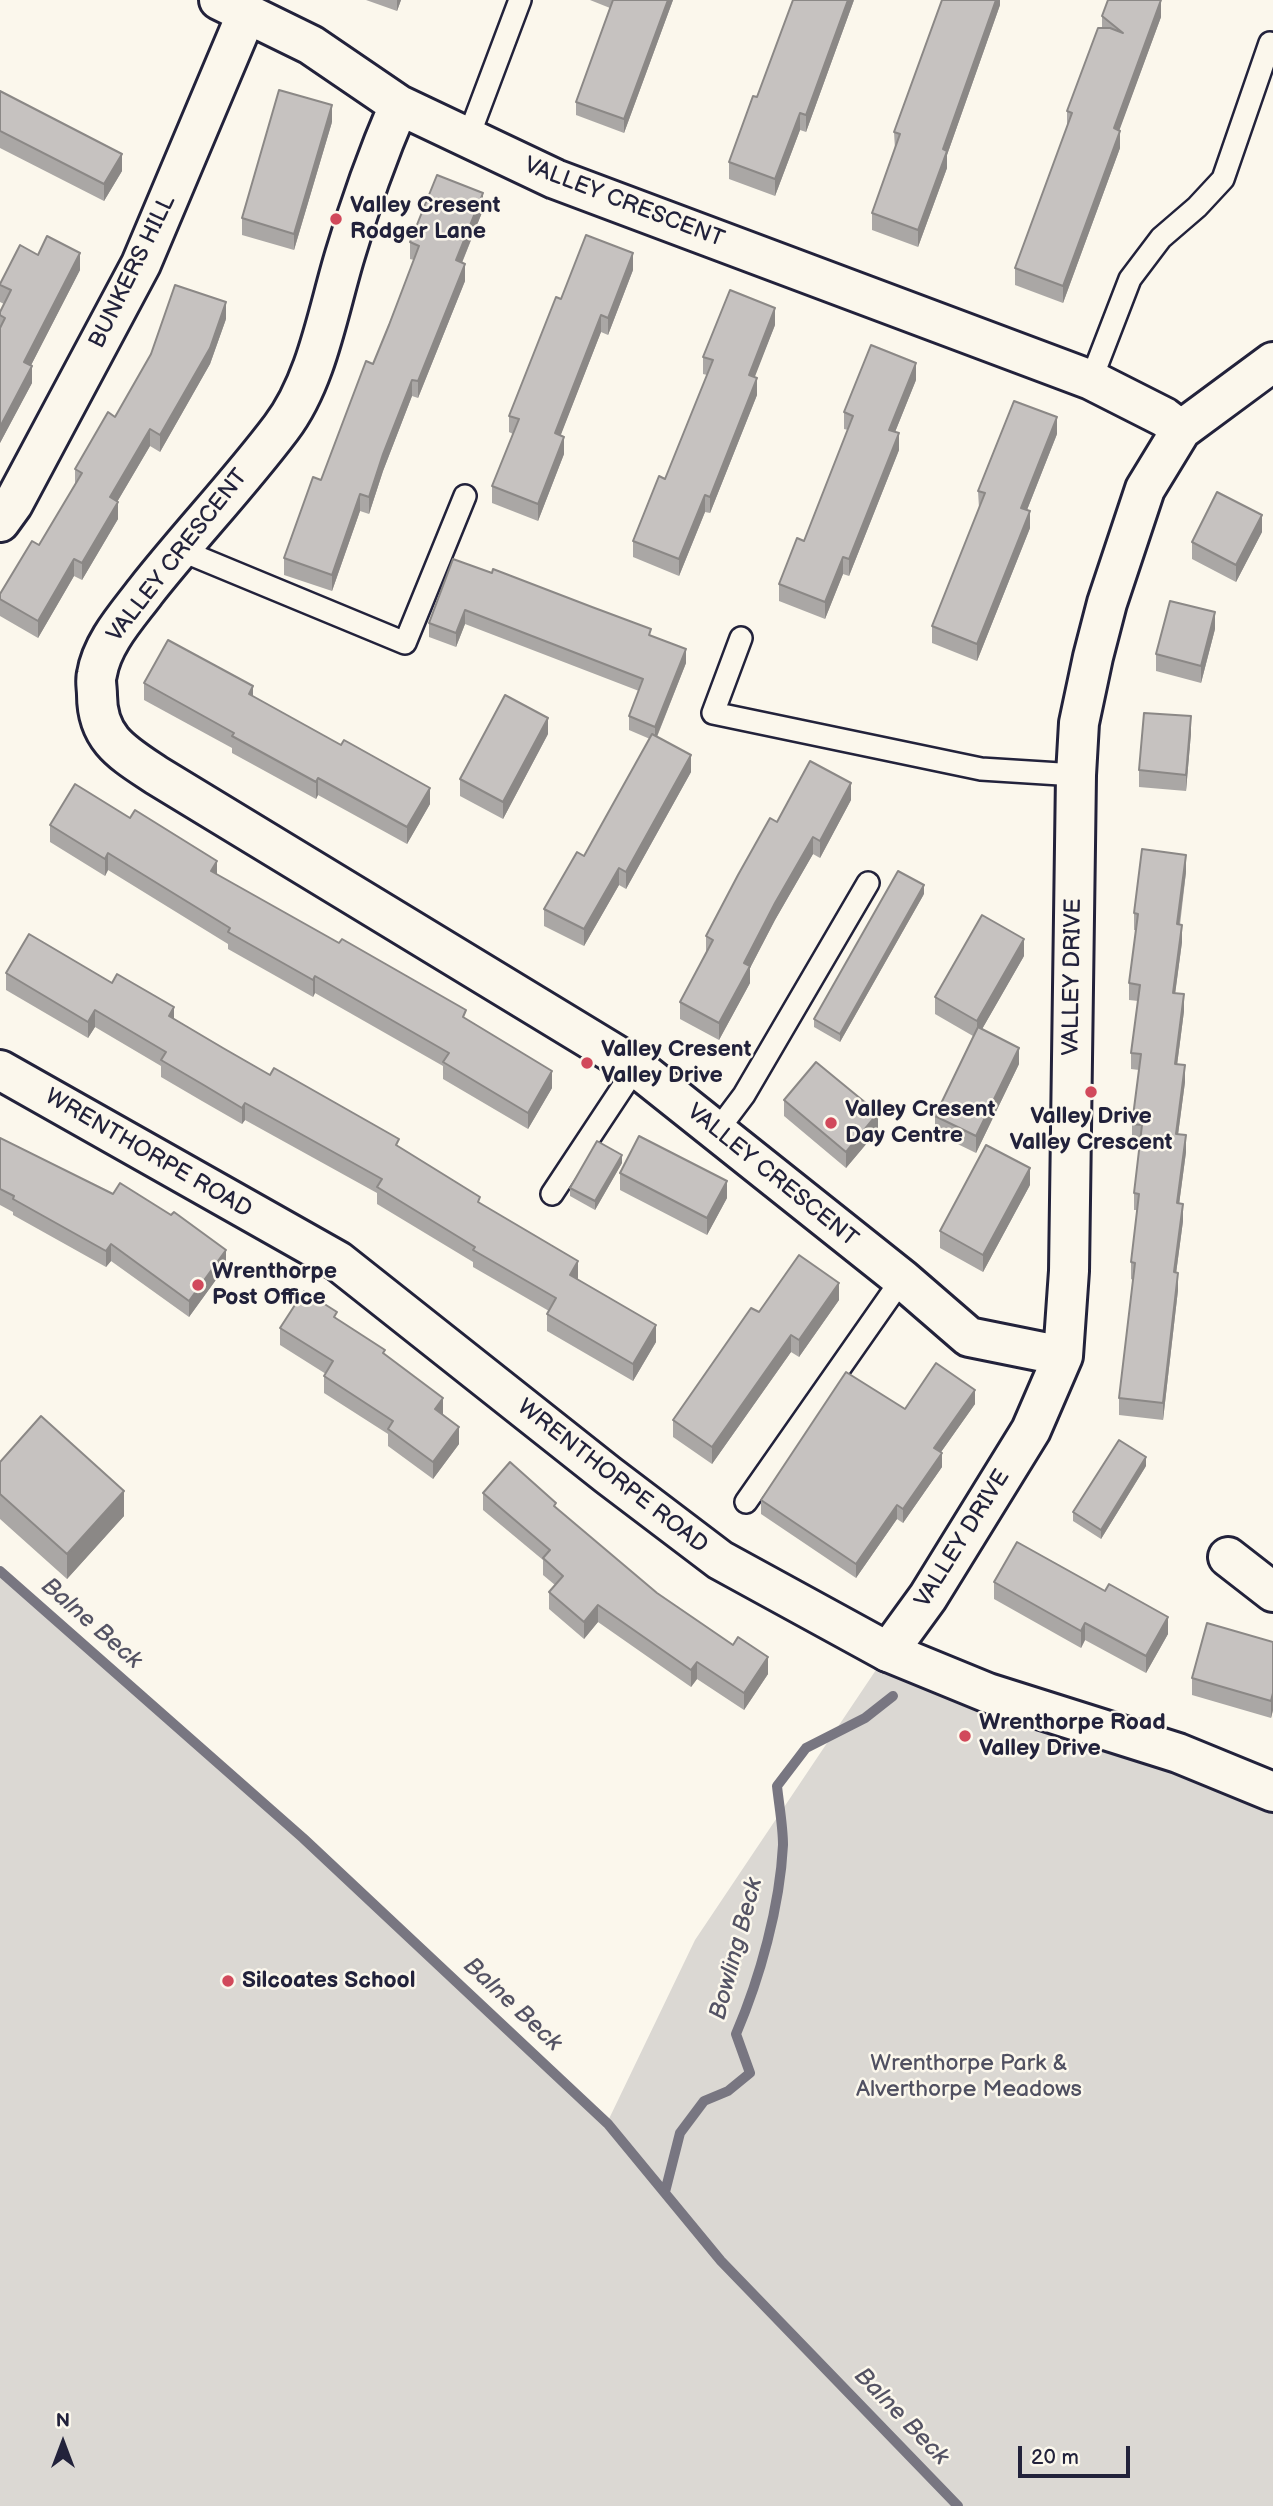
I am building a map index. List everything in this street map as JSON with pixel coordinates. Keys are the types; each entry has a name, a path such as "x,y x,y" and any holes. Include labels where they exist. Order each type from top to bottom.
{"street":[{"path":"233,6 311,45 399,105"},
{"name":"BUNKERS HILL","path":"0,522 13,504 141,264 233,6"},
{"name":"VALLEY CRESCENT","path":"1063,1356 969,1337 902,1279 636,1067 117,749 101,728 97,706 97,674 104,652 124,619 178,549 282,427 306,387 350,237 376,159 399,105 555,179 1091,380 1164,417 1181,430"},
{"name":"VALLEY DRIVE","path":"888,1652 928,1597 1031,1430 1063,1356 1069,1270 1079,723 1107,603 1145,489 1181,430 1273,362"},
{"name":"WRENTHORPE ROAD","path":"0,1070 338,1261 597,1467 720,1560 888,1652 988,1693 1178,1754 1273,1792"},
{"path":"1228,1557 1273,1592"}],"lane":[{"path":"468,138 520,0"},
{"path":"1091,380 1130,279 1161,238 1197,207 1223,179 1270,43"},
{"path":"178,549 405,643 465,496"},
{"path":"741,638 713,713 981,769 1076,775"},
{"path":"717,1131 744,1095 868,883"},
{"path":"552,1194 636,1067"},
{"path":"746,1502 902,1279"}],"green space":[{"name":"Wrenthorpe Park & Alverthorpe Meadows","path":"0,1571 303,1838 607,2123 695,1940 888,1652 1273,1792 1273,2506 0,2506"}],"building":[{"path":"613,0 668,0 624,119 576,102"},
{"path":"793,0 848,0 806,115 800,113 775,179 729,162 753,96 757,97"},
{"path":"942,0 996,0 943,149 947,151 918,230 872,213 900,134 894,132"},
{"path":"1108,0 1161,0 1114,128 1120,131 1063,286 1015,268 1072,113 1067,111 1098,28 1110,28 1123,33 1102,16"},
{"path":"279,90 332,105 294,234 242,218"},
{"path":"0,91 122,154 104,184 0,131"},
{"path":"437,175 483,193 456,260 465,264 418,381 412,380 369,497 360,494 332,575 284,558 313,477 321,480 366,361 373,364 389,325 419,246 410,242"},
{"path":"586,235 633,253 608,318 601,315 555,433 564,437 538,504 492,486 519,419 509,416 556,297 561,299"},
{"path":"47,236 80,253 24,362 32,366 0,427 0,328 5,318 0,312 11,290 0,284 20,245 38,255"},
{"path":"175,285 226,302 210,348 160,435 150,429 110,497 118,502 82,563 74,559 38,621 0,599 0,594 32,541 39,545 82,473 75,469 108,412 115,417 151,354"},
{"path":"730,290 775,308 749,375 757,378 710,497 705,495 679,559 633,541 659,476 665,479 713,360 703,357"},
{"path":"871,345 916,363 889,430 899,433 849,559 843,557 825,602 779,584 797,538 804,541 853,416 844,412"},
{"path":"1014,401 1057,417 1021,508 1030,511 977,644 932,626 985,493 978,491"},
{"path":"1217,492 1262,515 1236,565 1192,542"},
{"path":"453,559 492,573 493,569 651,629 649,635 686,649 655,727 629,716 643,679 465,610 456,633 429,623"},
{"path":"1170,601 1215,612 1201,666 1156,654"},
{"path":"168,640 253,686 249,694 341,745 344,740 430,788 407,827 318,778 316,782 144,683"},
{"path":"505,695 548,718 503,802 460,779"},
{"path":"1144,713 1191,716 1186,775 1139,770"},
{"path":"652,734 691,755 626,872 619,868 584,929 544,909 577,852 584,856"},
{"path":"810,761 851,783 820,841 813,837 775,903 744,963 750,966 719,1023 680,1002 713,940 706,936 738,875 770,818 777,822"},
{"path":"75,784 130,818 135,810 217,861 211,871 339,943 342,939 466,1010 463,1017 552,1071 528,1113 443,1062 449,1053 315,976 313,980 228,932 230,928 108,853 105,859 50,825"},
{"path":"1142,849 1186,855 1177,924 1182,925 1173,993 1184,994 1175,1064 1185,1065 1176,1134 1186,1135 1177,1203 1183,1204 1174,1272 1178,1273 1163,1403 1119,1398 1135,1263 1131,1262 1139,1194 1134,1193 1142,1125 1132,1124 1141,1054 1131,1053 1140,985 1129,983 1138,914 1134,913"},
{"path":"898,871 924,885 840,1034 814,1019"},
{"path":"982,915 1024,939 977,1021 935,997"},
{"path":"29,934 112,983 117,974 174,1007 169,1016 223,1048 270,1075 274,1068 399,1139 396,1145 480,1197 478,1202 578,1261 570,1275 656,1325 633,1364 547,1314 556,1298 473,1250 475,1247 377,1187 382,1179 245,1103 242,1108 161,1060 166,1052 95,1010 88,1022 6,973"},
{"path":"978,1027 1019,1048 976,1136 935,1116"},
{"name":"Valley Cresent Day Centre","path":"816,1062 878,1113 846,1152 784,1100"},
{"path":"639,1136 727,1181 707,1218 620,1173"},
{"path":"0,1138 113,1194 120,1183 171,1215 174,1212 226,1250 189,1301 111,1244 106,1251 0,1189"},
{"path":"597,1141 622,1155 595,1201 570,1188"},
{"path":"986,1145 1030,1168 983,1255 940,1231"},
{"path":"799,1255 839,1283 799,1340 791,1335 712,1447 673,1420 751,1308 759,1312"},
{"path":"304,1291 337,1312 334,1317 385,1350 383,1353 443,1398 435,1409 459,1427 433,1462 388,1429 393,1421 324,1376 333,1361 280,1328"},
{"path":"936,1363 975,1390 934,1448 942,1453 903,1509 897,1505 856,1564 761,1500 846,1372 905,1409"},
{"path":"41,1416 124,1491 67,1554 0,1494 0,1462"},
{"path":"1119,1440 1146,1457 1101,1530 1073,1512"},
{"path":"510,1462 556,1503 554,1506 657,1593 733,1645 738,1637 768,1657 744,1693 697,1662 691,1670 598,1605 584,1622 549,1592 563,1576 543,1558 550,1550 483,1493"},
{"path":"1017,1542 1105,1591 1109,1584 1168,1617 1146,1656 1085,1623 1081,1631 994,1582"},
{"path":"1207,1623 1273,1642 1271,1701 1192,1678"}],"waterway":[{"name":"Balne Beck","path":"0,1571 303,1838 608,2124 721,2261 958,2506"},
{"name":"Bowling Beck","path":"665,2192 680,2133 704,2101 728,2091 750,2073 736,2034 761,1966 778,1892 783,1845 777,1786 806,1748 865,1718 893,1696"}],"place":[{"name":"Valley Cresent Rodger Lane","path":"336,219"},
{"name":"Valley Cresent Valley Drive","path":"587,1063"},
{"name":"Valley Drive Valley Crescent","path":"1091,1092"},
{"name":"Valley Cresent Day Centre","path":"831,1123"},
{"name":"Wrenthorpe Post Office","path":"198,1285"},
{"name":"Wrenthorpe Road Valley Drive","path":"965,1736"},
{"name":"Silcoates School","path":"228,1981"}]}
